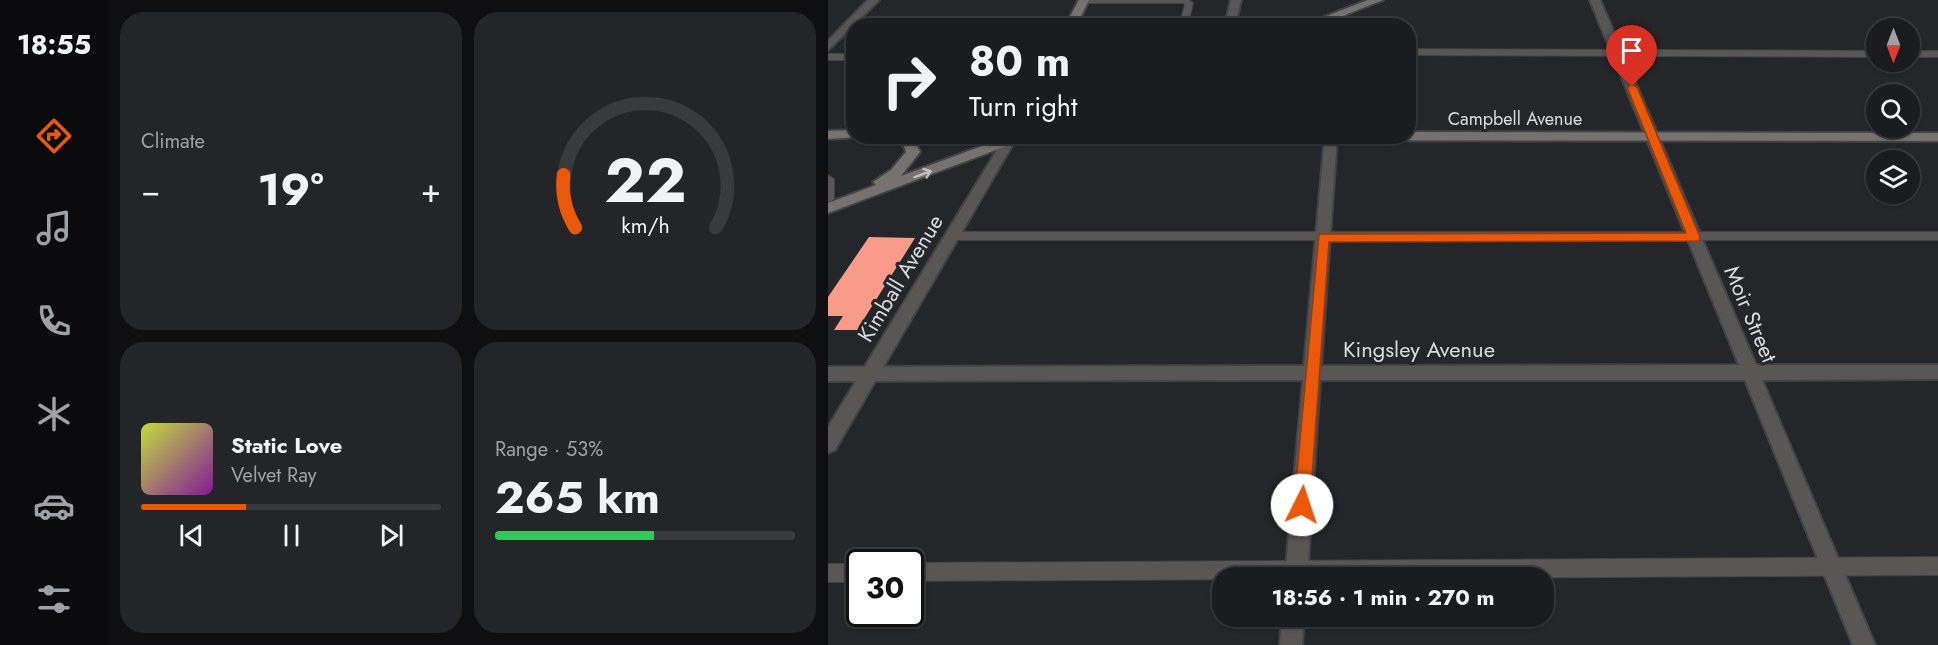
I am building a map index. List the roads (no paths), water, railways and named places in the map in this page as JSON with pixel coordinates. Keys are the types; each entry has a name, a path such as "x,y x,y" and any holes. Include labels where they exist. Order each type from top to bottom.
{"main road":[{"path":"1328,18 1378,0"},
{"path":"1074,18 1084,1"},
{"path":"828,135 846,134"},
{"name":"Campbell Avenue","path":"1416,137 1938,137"},
{"path":"828,208 896,173 913,152 910,144"},
{"path":"828,208 998,144"}],"street":[{"path":"856,18 874,0"},
{"path":"1232,18 1236,0"},
{"name":"Moir Street","path":"1595,0 1864,645"},
{"path":"1341,13 1341,18"},
{"path":"828,47 846,29"},
{"name":"Kimball Avenue","path":"828,444 868,374 1010,144"},
{"path":"1297,567 1330,144"},
{"name":"Kingsley Avenue","path":"828,374 1312,371 1938,372"},
{"path":"1291,645 1292,627"}],"lane":[{"path":"1084,1 1184,1 1189,3 1185,18"},
{"path":"1416,52 1866,54"},
{"path":"1920,54 1938,54"},
{"path":"828,57 846,57"},
{"path":"828,179 828,199"},
{"path":"952,236 1938,236"},
{"path":"1554,570 1831,565 1938,566"},
{"path":"924,572 1212,574"},
{"path":"828,573 846,573"}]}
